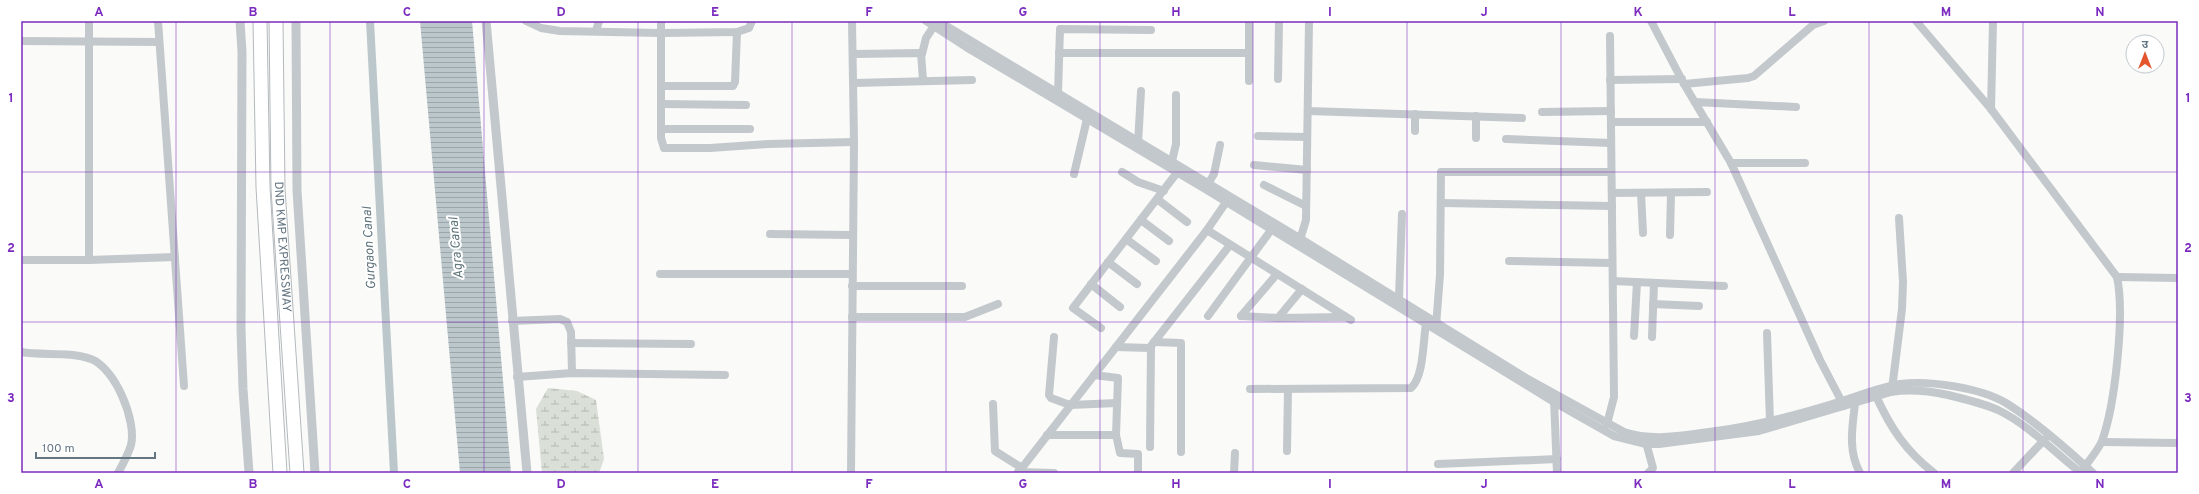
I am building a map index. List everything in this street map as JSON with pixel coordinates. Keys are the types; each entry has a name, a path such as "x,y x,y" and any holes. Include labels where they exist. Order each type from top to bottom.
{"highway":[{"name":"DND KMP EXPRESSWAY","path":"260,21 263,188 280,473"},
{"name":"DND KMP EXPRESSWAY","path":"276,21 278,189 297,473"}],"street":[{"path":"89,21 89,260"},
{"path":"158,21 184,386"},
{"path":"240,21 242,52 242,389 249,473"},
{"path":"296,21 297,190 315,473"},
{"path":"486,21 517,377 527,473"},
{"path":"533,24 546,21"},
{"path":"596,31 599,21"},
{"path":"661,21 660,129 662,146 668,149 854,142"},
{"path":"533,24 555,31 661,33 737,32 749,28 752,21"},
{"path":"851,473 851,274 854,142 854,54 852,21"},
{"path":"926,21 936,23 1091,119 1207,186 1394,299 1614,436 1676,442 1759,431 1911,383 1930,384 1986,395 2007,404 2082,470 2093,473"},
{"path":"1249,21 1249,82"},
{"path":"1278,79 1279,21"},
{"path":"1299,242 1306,224 1309,21"},
{"path":"1651,21 1683,81 1731,163 1820,360 1843,404"},
{"path":"1610,80 1683,81 1748,78 1754,76 1813,25 1824,21"},
{"path":"1916,21 1991,109 2117,277 2120,301 2119,331 2111,404 2102,442 2082,470"},
{"path":"1991,109 1994,21"},
{"path":"923,80 923,45 936,23"},
{"path":"1058,94 1060,31 1062,29 1151,30"},
{"path":"660,86 733,86 735,82 737,32"},
{"path":"1607,424 1614,397 1610,36"},
{"path":"21,41 159,42"},
{"path":"1059,53 1249,53"},
{"path":"854,54 922,54"},
{"path":"854,82 972,80"},
{"path":"1138,145 1141,91"},
{"path":"1049,92 1058,94 1091,119"},
{"path":"1172,161 1176,144 1176,95"},
{"path":"1695,102 1796,106"},
{"path":"661,104 746,105"},
{"path":"1308,111 1522,118"},
{"path":"1542,112 1611,111"},
{"path":"1415,114 1415,131"},
{"path":"1476,116 1476,138"},
{"path":"1074,174 1091,119"},
{"path":"1611,122 1707,122"},
{"path":"660,129 750,129"},
{"path":"1258,136 1307,137"},
{"path":"1506,140 1611,143"},
{"path":"1138,145 1172,161 1179,170"},
{"path":"1207,186 1217,164 1220,145"},
{"path":"1731,163 1805,163"},
{"path":"1254,165 1307,170"},
{"path":"1101,328 1073,308 1179,170"},
{"path":"1122,172 1138,182 1164,191"},
{"path":"1436,326 1441,172 1611,172"},
{"path":"1264,185 1306,206"},
{"path":"1612,193 1708,192"},
{"path":"1641,193 1643,233"},
{"path":"1670,235 1671,193"},
{"path":"1157,199 1187,222"},
{"path":"1019,471 1207,230 1228,199"},
{"path":"1228,199 1271,230 1299,242"},
{"path":"1441,203 1612,206"},
{"path":"1394,299 1402,214"},
{"path":"1892,389 1902,309 1903,282 1899,218"},
{"path":"1140,220 1169,241"},
{"path":"1207,230 1230,245 1278,274 1348,318 1278,318 1241,316 1278,274"},
{"path":"1208,316 1271,230"},
{"path":"770,234 852,235"},
{"path":"1126,238 1156,261"},
{"path":"1150,447 1152,345 1230,245"},
{"path":"21,260 89,260 175,257"},
{"path":"1509,261 1612,263"},
{"path":"1108,262 1137,284"},
{"path":"660,274 851,274"},
{"path":"2117,277 2178,278"},
{"path":"1613,281 1724,286"},
{"path":"1634,336 1637,282"},
{"path":"1652,336 1654,283"},
{"path":"1091,284 1120,307"},
{"path":"852,286 962,286"},
{"path":"1278,318 1302,289"},
{"path":"1394,299 1426,324 1436,326"},
{"path":"852,317 965,317 998,304"},
{"path":"1653,304 1699,306"},
{"path":"512,321 564,320 569,327 572,373"},
{"path":"1250,389 1411,388 1416,384 1419,375 1426,324"},
{"path":"1767,333 1770,422"},
{"path":"1054,337 1049,395 1054,401 1070,405 1117,403"},
{"path":"571,343 691,344"},
{"path":"1116,347 1181,343 1181,452"},
{"path":"21,352 82,356 98,362 106,369 121,395 132,433 131,445 118,473"},
{"path":"517,377 572,373 725,375"},
{"path":"1094,375 1118,378 1116,435 1120,453 1138,454 1138,473"},
{"path":"1286,451 1288,389"},
{"path":"1554,398 1624,432 1645,440 1770,422 1843,404 1854,404 1892,389 1932,392 1982,404 2000,411 2045,438"},
{"path":"1982,404 1986,395"},
{"path":"1876,396 1887,421 1914,457 1934,473"},
{"path":"1554,398 1558,473"},
{"path":"993,404 995,451 1019,471 1054,473"},
{"path":"1854,404 1851,447 1855,463 1860,473"},
{"path":"1047,435 1116,435"},
{"path":"2013,473 2045,438"},
{"path":"1645,440 1652,471"},
{"path":"2102,442 2178,443"},
{"path":"1234,473 1235,453"},
{"path":"1438,464 1557,459"}],"green space":[{"path":"548,388 577,391 596,400 604,459 599,473 542,473 536,409"}],"water":[{"name":"Agra Canal","path":"420,21 472,21 511,473 460,473"}],"waterway":[{"name":"Gurgaon Canal","path":"370,21 394,473"}]}
